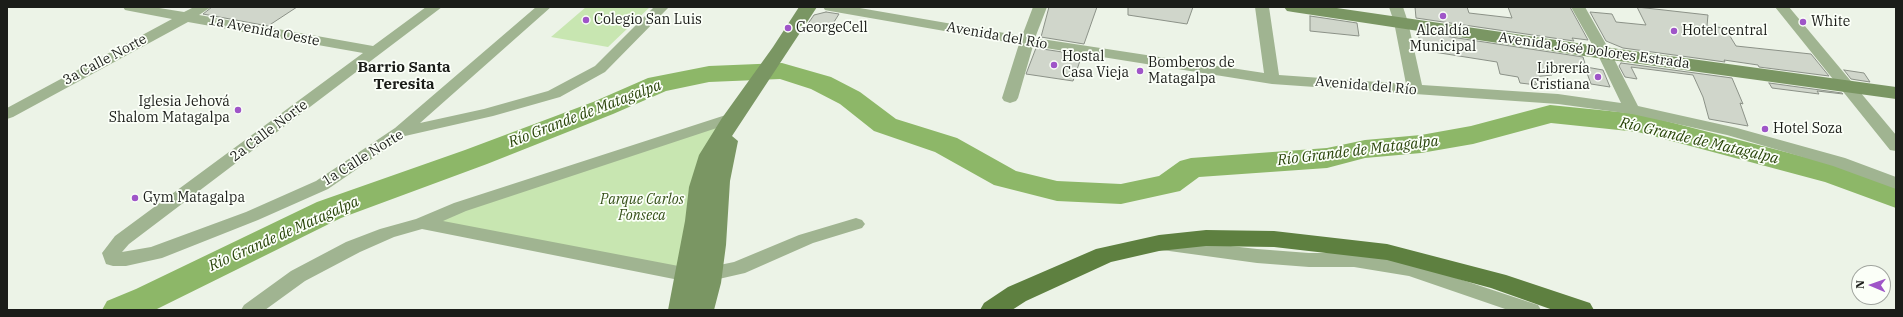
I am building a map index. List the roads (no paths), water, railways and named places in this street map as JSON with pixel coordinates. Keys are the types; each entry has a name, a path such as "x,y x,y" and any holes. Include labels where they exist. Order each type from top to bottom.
{"main road":[{"path":"993,310 1017,294 1105,255 1159,244 1206,238 1274,239 1387,252 1497,281 1581,310"}],"street":[{"name":"1a Avenida Oeste","path":"130,7 187,16 375,51"},
{"name":"3a Calle Norte","path":"7,114 204,7"},
{"name":"2a Calle Norte","path":"113,259 110,253 122,240 435,7"},
{"path":"400,132 544,7"},
{"name":"1a Calle Norte","path":"113,259 126,259 155,253 252,216 322,184 400,132 487,113 554,94 600,69 662,7"},
{"path":"682,310 714,245 719,181 732,118 782,49 808,7"},
{"name":"Avenida del Río","path":"830,7 1027,41 1272,79 1558,99 1632,109 1738,133 1839,162 1896,183"},
{"path":"1010,98 1027,41 1040,7"},
{"path":"1262,7 1272,79"},
{"name":"Avenida José Dolores Estrada","path":"1293,7 1398,14 1604,53 1896,93"},
{"path":"1578,7 1604,53 1632,109"},
{"path":"1782,7 1896,146"},
{"path":"1398,14 1415,90"},
{"path":"251,310 298,276 353,247 387,233 422,223 460,207 732,118"},
{"path":"422,223 699,274 738,268 806,239 856,224"},
{"path":"1159,244 1257,256 1310,260 1354,260 1411,270 1528,309"},
{"path":"699,274 701,310"}],"waterway":[{"name":"Río Grande de Matagalpa","path":"120,310 149,298 329,210 476,157 603,108 658,84 709,74 782,71 821,83 850,98 885,125 946,145 1005,178 1057,191 1121,194 1169,184 1191,168 1327,158 1365,149 1421,144 1473,135 1550,114 1639,123 1836,175 1896,198"},
{"name":"Río Grande de Matagalpa","path":"1636,116 1639,123"}],"place":[{"name":"Alcaldía Municipal","path":"1443,16"},
{"name":"Colegio San Luis","path":"586,20"},
{"name":"White","path":"1803,22"},
{"name":"GeorgeCell","path":"788,28"},
{"name":"Hotel central","path":"1674,31"},
{"name":"Hostal Casa Vieja","path":"1054,65"},
{"name":"Bomberos de Matagalpa","path":"1140,71"},
{"name":"Librería Cristiana","path":"1598,77"},
{"name":"Iglesia Jehová Shalom Matagalpa","path":"238,110"},
{"name":"Hotel Soza","path":"1765,129"},
{"name":"Gym Matagalpa","path":"135,198"}],"district":[{"name":"Barrio Santa Teresita","path":"404,76"}],"park label":[{"name":"Parque Carlos Fonseca","path":"642,208"}]}
